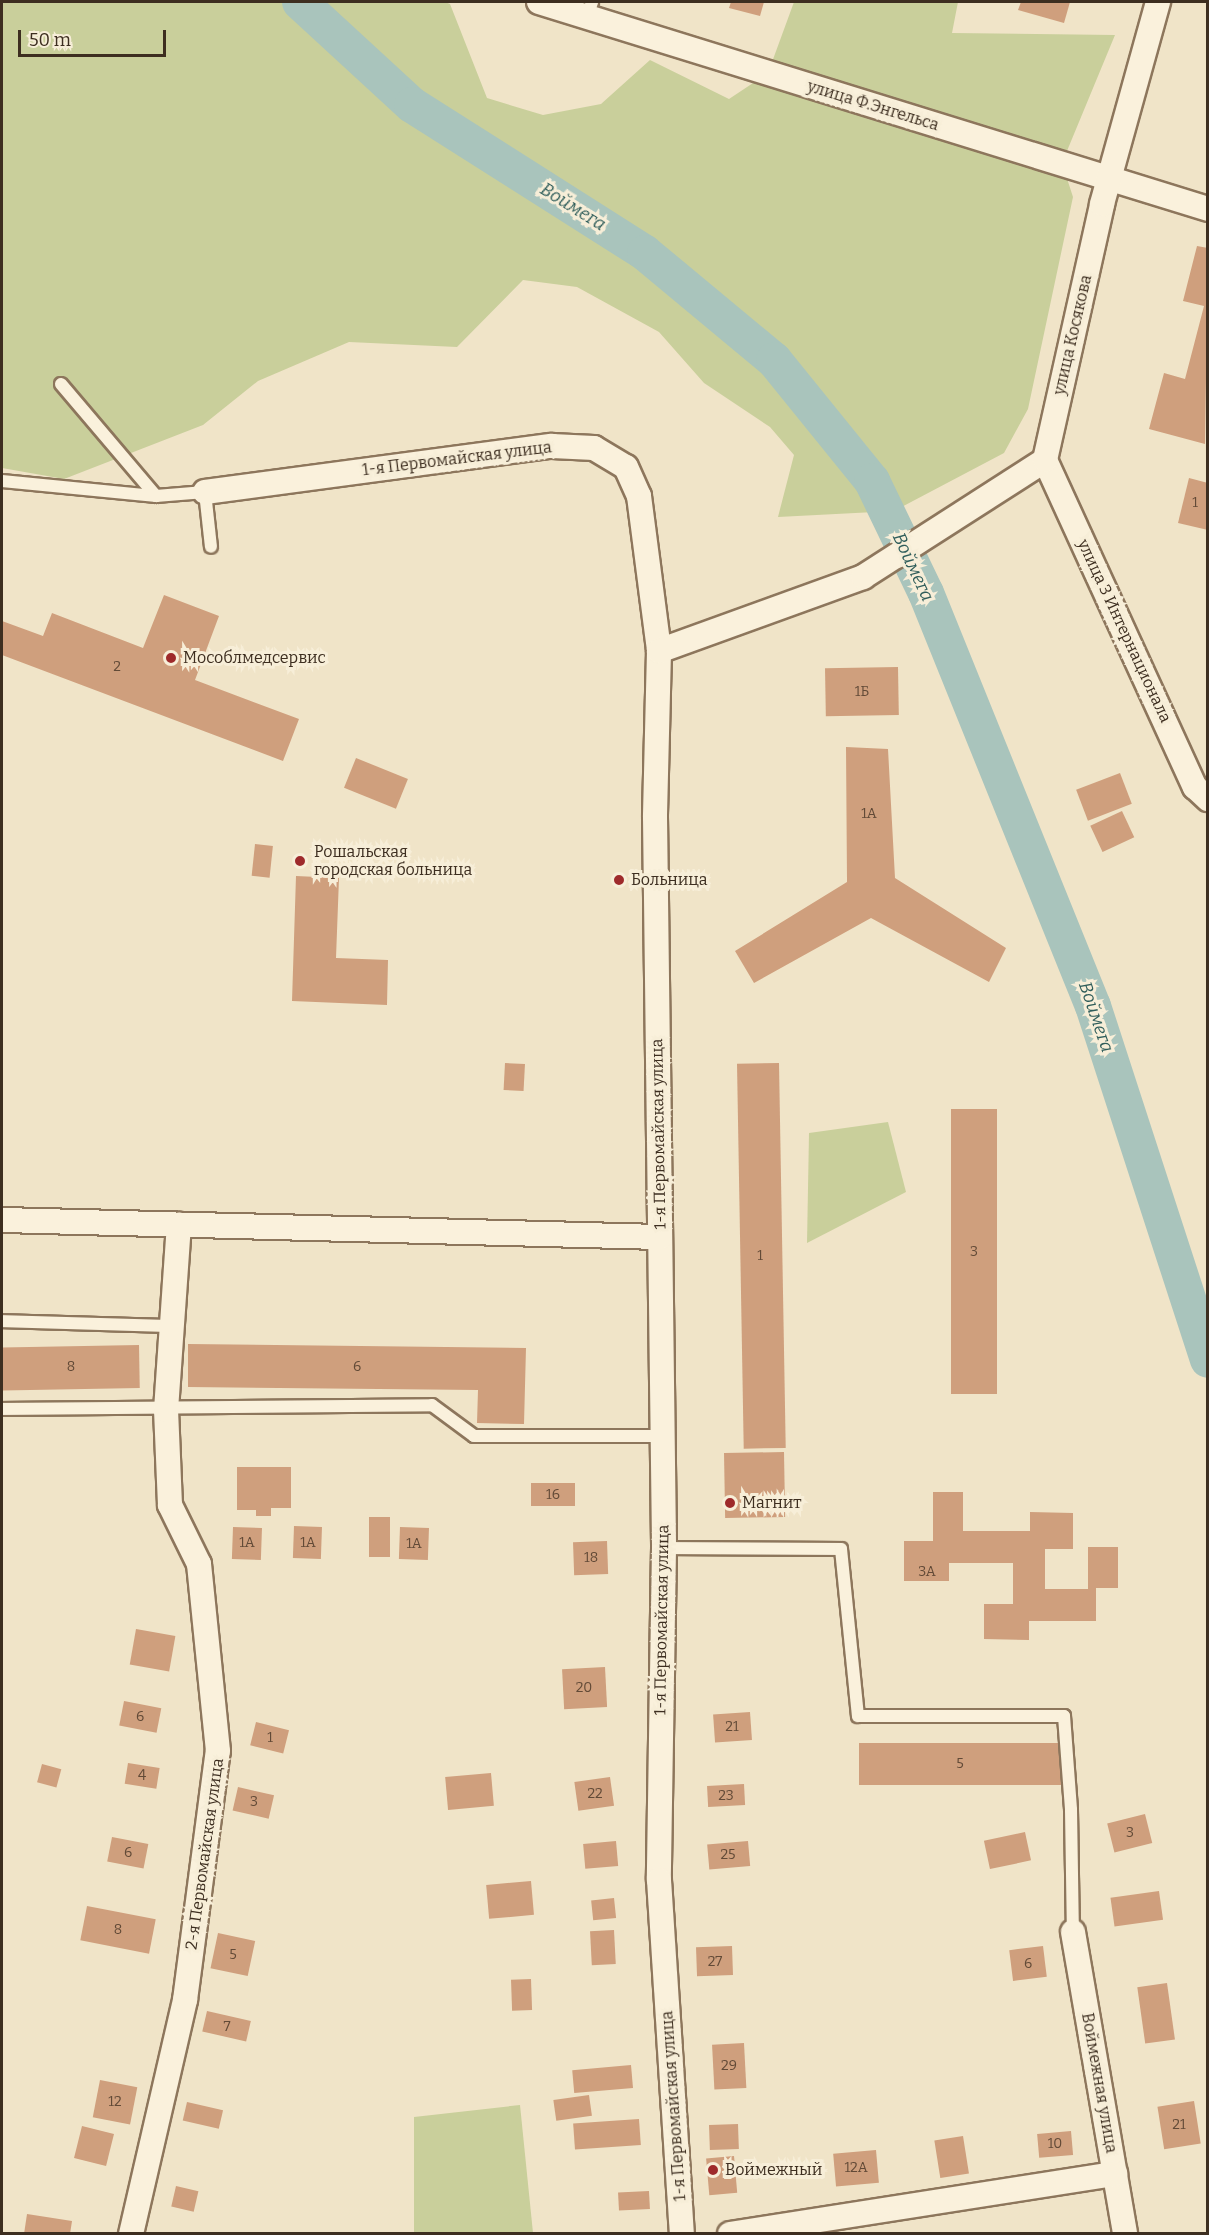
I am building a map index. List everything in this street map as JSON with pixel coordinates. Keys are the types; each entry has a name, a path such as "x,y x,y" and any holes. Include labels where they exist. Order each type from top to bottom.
{"street":[{"name":"улица Ф.Энгельса","path":"539,2 590,9 1109,179 1208,209"},
{"name":"улица Косякова","path":"1045,460 1109,179 1158,2"},
{"name":"1-я Первомайская улица","path":"205,492 552,446 594,448 626,467 639,496 659,651 655,817 664,1548 659,1880 682,2234"},
{"path":"659,651 863,577 1045,460"},
{"name":"улица 3 Интернационала","path":"1045,460 1196,787 1208,799"},
{"path":"2,1220 660,1237"},
{"name":"2-я Первомайская улица","path":"131,2234 185,2000 218,1751 199,1564 170,1505 166,1410 179,1224"},
{"name":"Воймежная улица","path":"1073,1932 1125,2234"},
{"path":"730,2234 1115,2174"}],"lane":[{"path":"61,384 156,496"},
{"path":"2,481 156,496 205,492 211,547"},
{"path":"2,1321 171,1326"},
{"path":"2,1409 166,1410 432,1405 474,1436 661,1436"},
{"path":"664,1548 841,1549 858,1716 1065,1716 1071,1810 1073,1932"}],"green space":[{"path":"2,2 445,2 450,4 487,98 543,115 601,104 650,60 729,99 768,73 794,2 958,2 952,33 1115,35 1062,163 1073,197 1028,409 1004,453 894,511 778,517 794,455 770,427 704,383 659,332 577,287 523,280 457,347 349,342 258,381 203,425 64,479 2,468"},
{"path":"888,1122 906,1192 807,1243 809,1133"},
{"path":"520,2105 533,2233 414,2233 414,2117"}],"building":[{"path":"731,2 764,2 760,16 729,8"},
{"path":"1021,2 1070,2 1064,23 1018,10"},
{"path":"1197,246 1208,248 1205,444 1149,429 1164,373 1185,379 1204,306 1183,301"},
{"path":"1189,478 1208,483 1208,530 1178,523"},
{"path":"164,595 219,616 195,680 299,719 283,761 2,655 2,621 43,636 52,613 143,648"},
{"path":"898,667 899,715 826,716 825,668"},
{"path":"846,747 888,749 895,878 1006,948 989,982 871,918 754,983 735,951 847,882"},
{"path":"356,758 408,779 396,809 344,788"},
{"path":"1120,773 1132,804 1088,821 1076,790"},
{"path":"1122,811 1134,837 1103,852 1090,826"},
{"path":"255,844 273,846 270,878 252,876"},
{"path":"296,876 339,878 336,958 388,960 387,1005 292,1001"},
{"path":"505,1063 525,1064 524,1091 504,1090"},
{"path":"779,1063 786,1448 744,1449 737,1064"},
{"path":"951,1109 997,1109 997,1394 951,1394"},
{"path":"188,1344 526,1348 524,1424 477,1423 478,1390 188,1387"},
{"path":"139,1345 140,1388 3,1390 2,1347"},
{"path":"784,1452 785,1517 725,1518 724,1453"},
{"path":"237,1467 291,1467 291,1508 271,1508 271,1516 256,1516 256,1510 237,1510"},
{"path":"531,1483 575,1483 575,1506 531,1506"},
{"path":"933,1492 963,1492 963,1531 1030,1531 1030,1512 1073,1513 1073,1549 1045,1549 1045,1589 1088,1589 1088,1547 1118,1547 1118,1588 1096,1588 1096,1621 1029,1621 1029,1640 984,1639 984,1604 1013,1604 1013,1563 949,1563 949,1581 904,1581 904,1541 933,1541"},
{"path":"369,1517 390,1517 390,1557 369,1557"},
{"path":"294,1526 322,1527 321,1559 293,1558"},
{"path":"233,1527 262,1528 261,1560 232,1559"},
{"path":"400,1527 429,1528 428,1560 399,1559"},
{"path":"607,1541 608,1574 574,1575 573,1542"},
{"path":"136,1629 175,1636 169,1671 130,1664"},
{"path":"605,1667 607,1707 564,1709 562,1669"},
{"path":"124,1701 161,1708 157,1733 119,1726"},
{"path":"750,1712 752,1740 715,1743 713,1715"},
{"path":"256,1722 289,1730 283,1754 250,1745"},
{"path":"859,1743 1062,1743 1062,1785 859,1785"},
{"path":"128,1763 160,1768 156,1789 125,1784"},
{"path":"42,1764 61,1769 56,1788 37,1782"},
{"path":"491,1773 494,1806 448,1810 445,1777"},
{"path":"610,1777 614,1806 578,1811 574,1782"},
{"path":"744,1784 745,1805 708,1807 707,1786"},
{"path":"238,1787 274,1795 269,1819 233,1810"},
{"path":"1145,1814 1152,1843 1114,1853 1107,1823"},
{"path":"1025,1832 1031,1860 990,1869 984,1841"},
{"path":"112,1837 148,1844 144,1869 107,1862"},
{"path":"616,1841 618,1866 585,1869 583,1844"},
{"path":"748,1841 750,1866 709,1869 707,1845"},
{"path":"531,1881 534,1915 489,1919 486,1885"},
{"path":"1159,1891 1163,1920 1115,1927 1110,1898"},
{"path":"614,1898 616,1918 593,1920 591,1900"},
{"path":"87,1906 156,1919 149,1954 80,1940"},
{"path":"614,1930 616,1964 592,1965 590,1931"},
{"path":"218,1933 255,1941 248,1976 211,1968"},
{"path":"732,1946 733,1975 697,1976 696,1947"},
{"path":"1043,1946 1047,1977 1013,1981 1009,1950"},
{"path":"531,1979 532,2010 512,2011 511,1980"},
{"path":"1167,1983 1175,2039 1145,2044 1137,1987"},
{"path":"207,2011 251,2021 246,2042 202,2031"},
{"path":"744,2043 746,2088 714,2090 712,2045"},
{"path":"631,2065 633,2088 574,2093 572,2070"},
{"path":"100,2080 137,2087 130,2125 93,2117"},
{"path":"589,2095 592,2116 556,2121 553,2100"},
{"path":"1194,2101 1201,2143 1164,2149 1157,2107"},
{"path":"187,2102 223,2110 219,2129 183,2121"},
{"path":"639,2119 641,2145 575,2150 573,2124"},
{"path":"738,2124 739,2149 710,2150 709,2125"},
{"path":"82,2126 114,2134 106,2166 74,2158"},
{"path":"1071,2131 1073,2155 1039,2158 1037,2134"},
{"path":"963,2136 969,2174 940,2178 934,2141"},
{"path":"876,2150 879,2183 836,2187 833,2154"},
{"path":"734,2156 737,2193 709,2195 706,2158"},
{"path":"176,2186 198,2191 194,2212 171,2206"},
{"path":"649,2191 650,2209 619,2211 618,2193"},
{"path":"27,2214 72,2221 70,2234 24,2234"}],"waterway":[{"name":"Воймега","path":"300,2 412,105 645,253 774,360 872,481 926,593 1093,1006 1208,1360"}],"place":[{"name":"Мособлмедсервис","path":"171,658"},
{"name":"Рошальская городская больница","path":"300,861"},
{"name":"Больница","path":"619,880"},
{"name":"Магнит","path":"730,1503"},
{"name":"Воймежный","path":"713,2170"}]}
